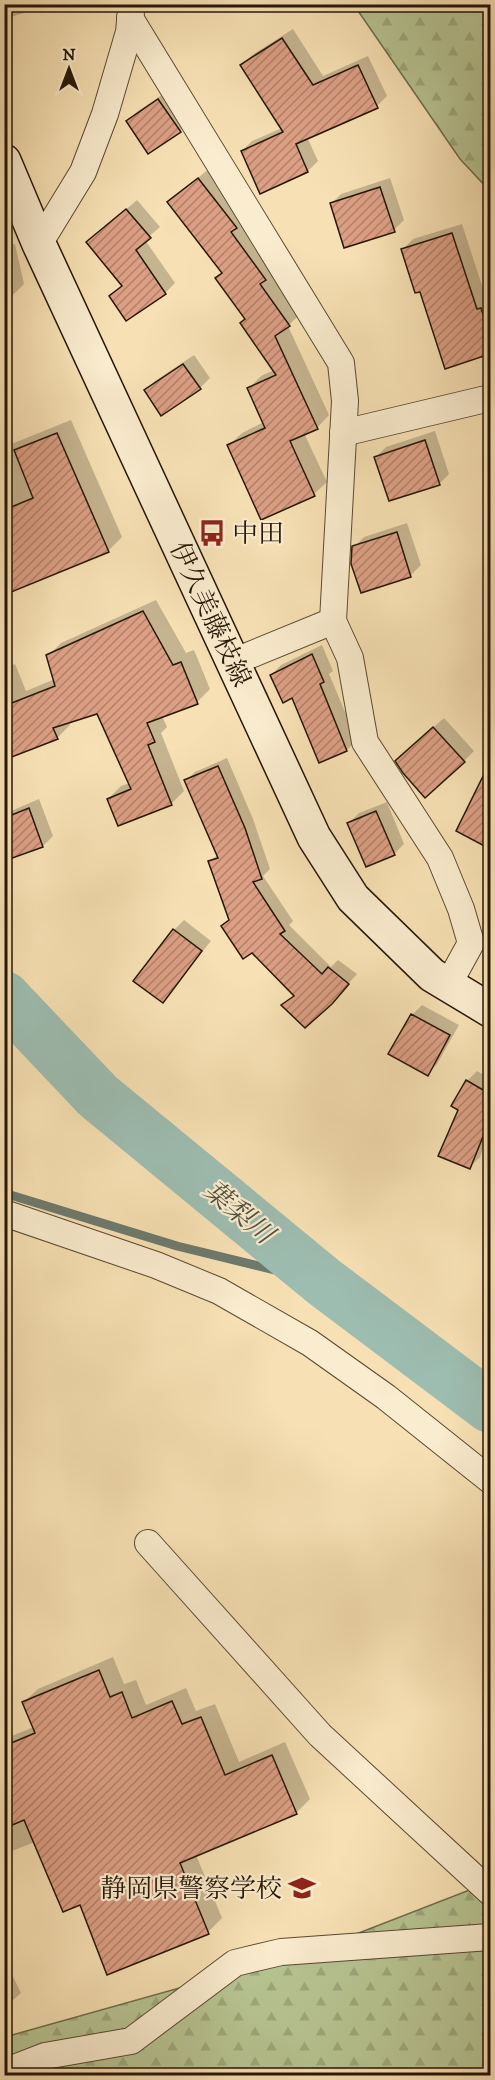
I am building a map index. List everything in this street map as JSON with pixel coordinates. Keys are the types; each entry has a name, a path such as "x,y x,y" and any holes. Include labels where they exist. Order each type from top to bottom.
{"main road":[{"name":"伊久美藤枝線","path":"4,161 39,244 314,837 353,898 432,975 490,1010"}],"street":[{"path":"39,244 83,172 105,114 129,32 131,11"},
{"path":"131,11 342,363 345,401 333,621 350,658 364,742 440,858 471,943 448,985"},
{"path":"343,433 490,398"},
{"path":"233,663 333,621"},
{"path":"4,1213 156,1265 219,1291 310,1343 386,1397 490,1480"},
{"path":"147,1543 320,1735 490,1892"},
{"path":"4,2072 45,2056 131,2041 235,1963 281,1952 490,1937"}],"green space":[{"path":"354,5 490,5 490,191 460,159"},
{"path":"490,1882 490,2075 5,2076 5,2037 315,1950"}],"building":[{"path":"282,38 313,85 358,65 378,108 296,144 308,172 260,194 241,151 283,132 240,65"},
{"path":"158,99 181,132 148,154 126,121"},
{"path":"198,178 237,228 231,232 266,280 260,284 290,326 275,336 318,429 290,441 315,496 261,520 227,445 265,428 247,388 276,375 240,323 245,319 215,278 222,273 167,202"},
{"path":"380,187 395,232 344,248 330,203"},
{"path":"126,209 151,238 136,250 166,294 126,321 109,296 122,286 86,242"},
{"path":"452,233 477,309 481,308 490,337 490,354 445,369 420,292 415,293 401,249"},
{"path":"183,364 201,389 161,416 144,390"},
{"path":"57,433 109,552 4,595 4,540 10,538 4,521 4,510 33,498 14,450"},
{"path":"425,440 440,485 389,501 374,457"},
{"path":"397,532 411,577 361,593 351,564 352,546"},
{"path":"143,611 173,665 181,662 198,704 147,723 155,742 148,745 172,805 118,826 107,799 131,789 97,714 53,728 58,739 4,760 4,706 55,686 46,655"},
{"path":"312,654 324,682 320,684 347,751 319,763 292,698 283,703 270,675"},
{"path":"433,727 465,762 425,798 395,761"},
{"path":"490,762 490,849 456,831"},
{"path":"218,766 245,828 262,879 253,882 285,931 280,934 322,974 328,967 349,984 332,1004 305,1028 281,1005 294,996 252,953 243,959 221,926 229,920 208,861 218,858 184,780"},
{"path":"29,808 43,847 4,861 4,818"},
{"path":"376,811 395,855 366,867 347,823"},
{"path":"173,929 202,951 163,1003 133,981"},
{"path":"411,1014 450,1035 428,1076 388,1054"},
{"path":"466,1080 490,1094 490,1119 470,1169 438,1156 458,1110 451,1106"},
{"path":"99,1670 110,1697 122,1692 132,1718 172,1701 182,1724 201,1717 225,1775 272,1755 297,1814 180,1863 209,1934 107,1975 80,1905 63,1912 24,1820 10,1826 4,1812 4,1746 35,1733 22,1702"}],"waterway":[{"name":"葉梨川","path":"4,997 98,1096 324,1282 490,1407"},
{"path":"4,1193 177,1246 324,1282"}],"place":[{"name":"中田","path":"212,533"},
{"name":"静岡県警察学校","path":"302,1888"}]}
